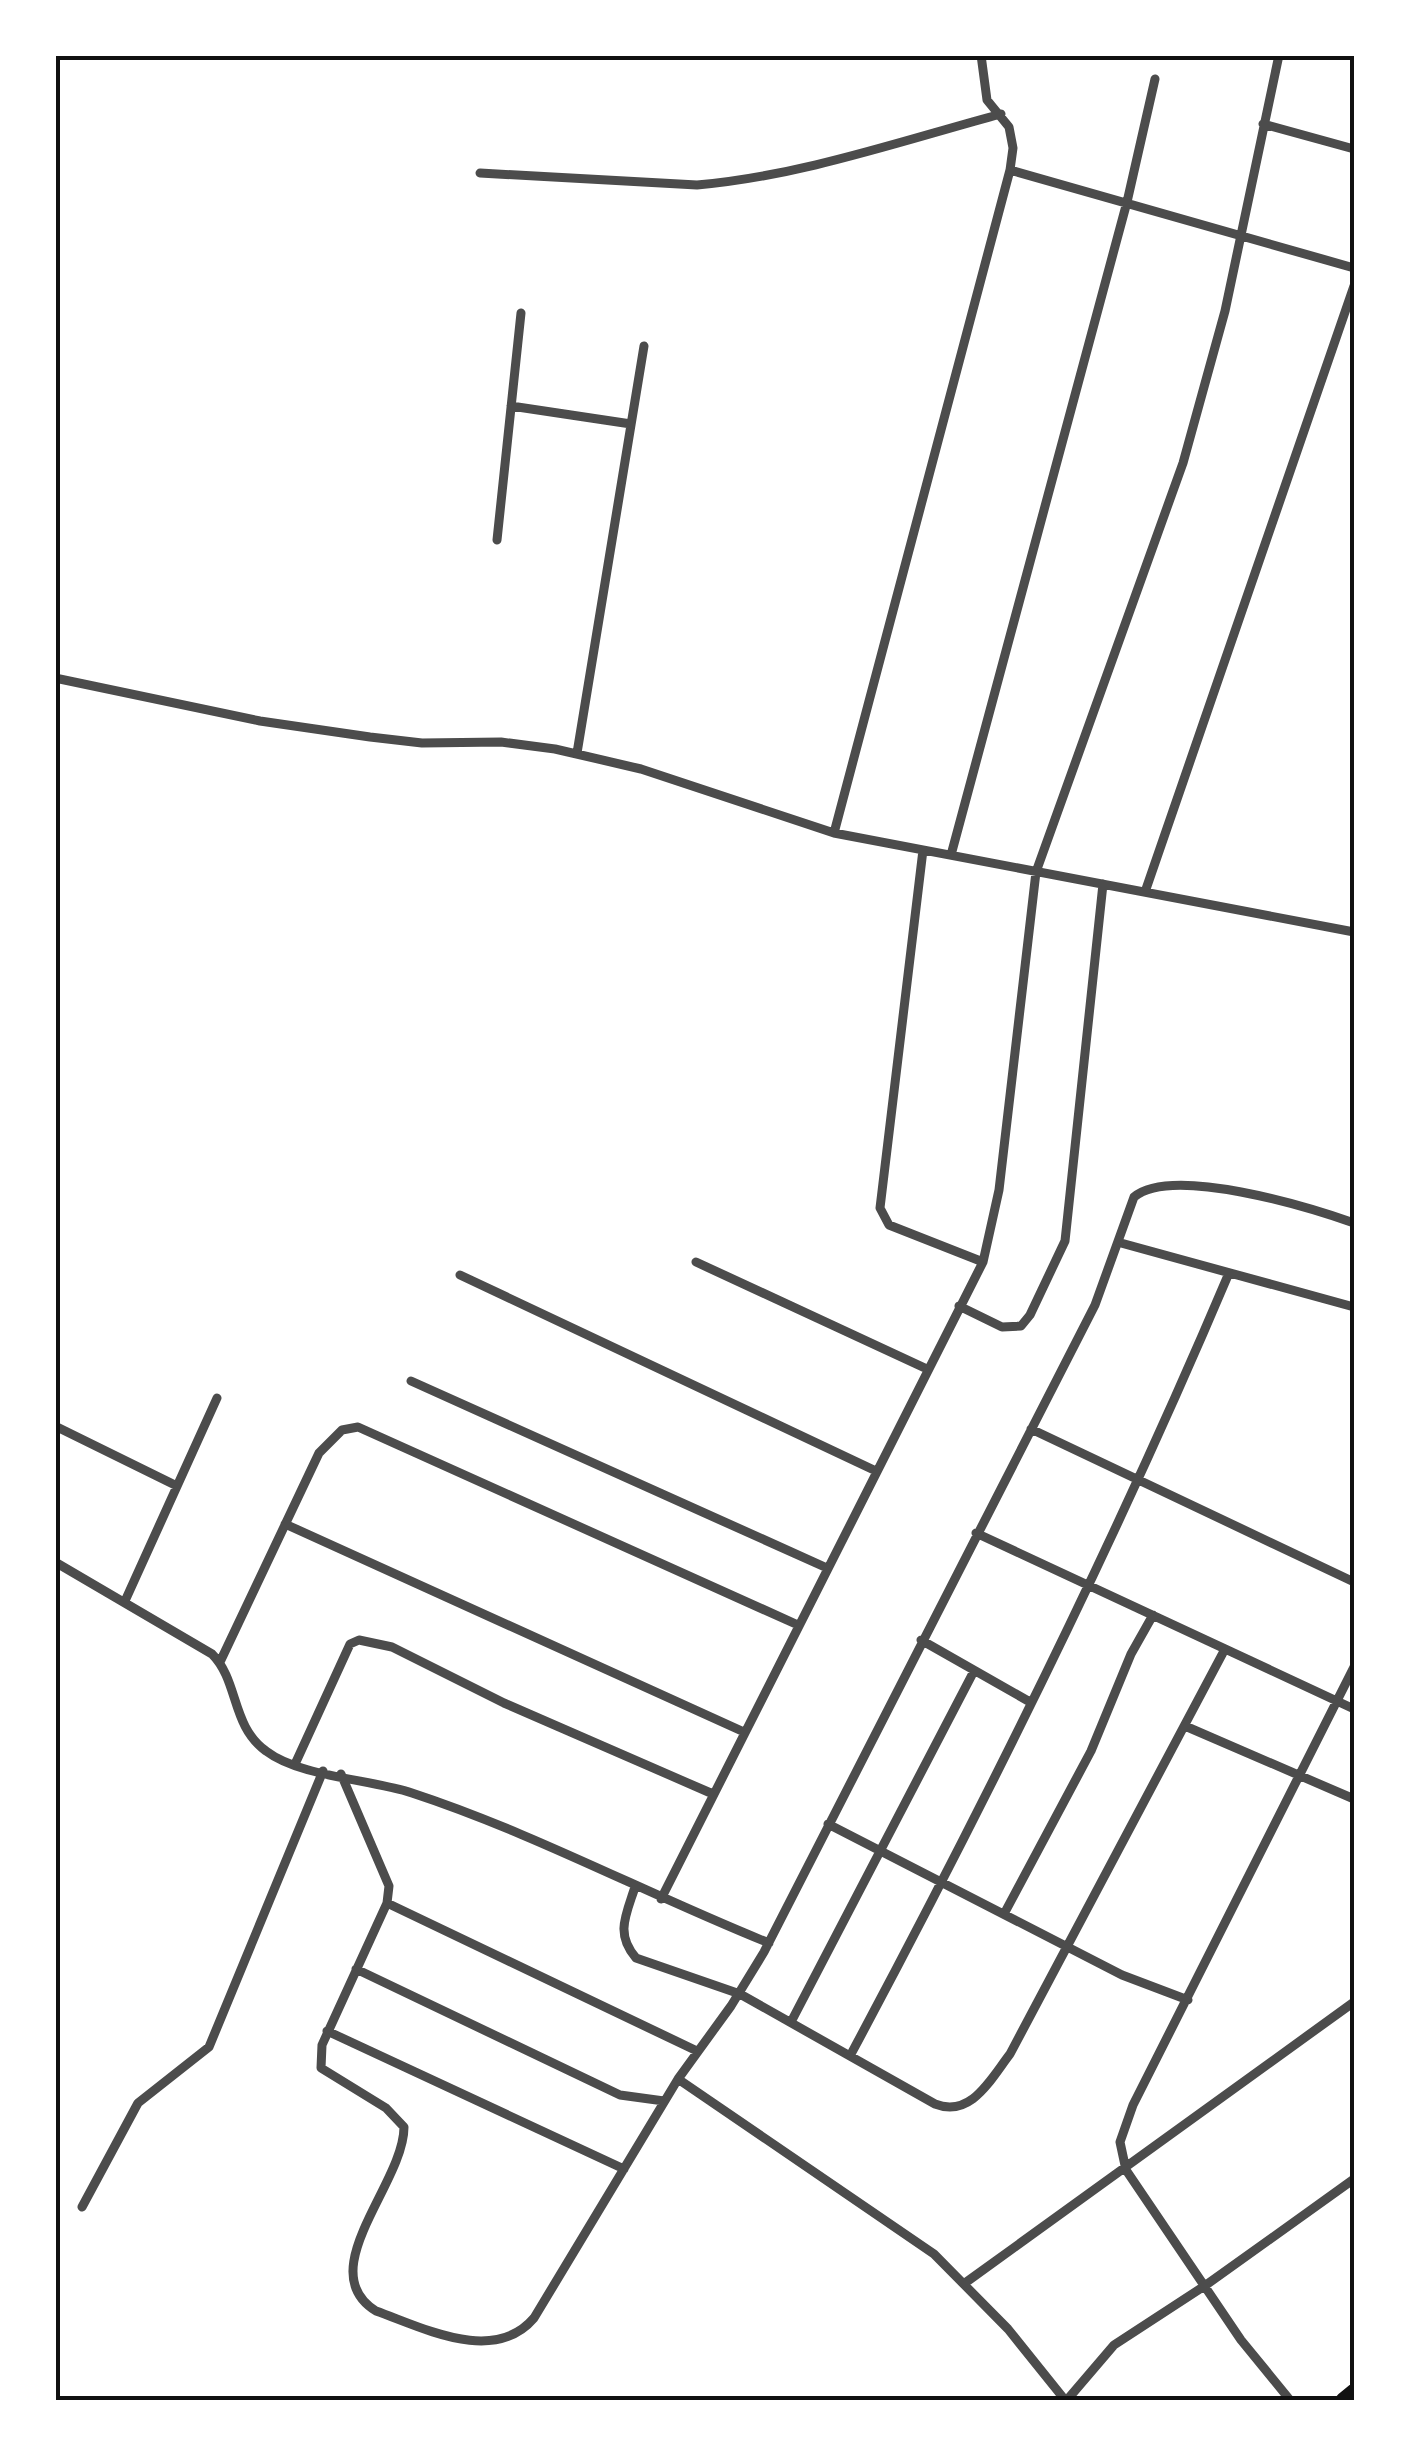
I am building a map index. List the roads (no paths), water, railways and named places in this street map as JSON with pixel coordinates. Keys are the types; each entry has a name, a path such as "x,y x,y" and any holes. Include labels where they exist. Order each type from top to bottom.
{"highway":[{"path":"1342,2400 1354,2391"}],"street":[{"path":"834,833 1010,170 1013,148 1001,114 986,100 982,55"},
{"path":"661,1899 983,1262 1000,1190 1036,872 1182,464 1225,311 1279,55"},
{"path":"951,855 1127,202 1155,79"},
{"path":"480,173 697,186 725,183 772,175 1001,114"},
{"path":"1263,124 1354,149"},
{"path":"1010,170 1354,268"},
{"path":"1145,892 1354,286"},
{"path":"497,540 521,312"},
{"path":"577,753 644,346"},
{"path":"511,406 631,424"},
{"path":"55,678 292,726 403,742 501,742 577,753 834,833 1354,932"},
{"path":"923,850 880,1208 888,1225 983,1262"},
{"path":"959,1306 1002,1327 1021,1326 1065,1240 1103,884"},
{"path":"341,1774 386,1872 387,1904 327,2031 319,2057 321,2068 386,2108 404,2127 395,2168 351,2267 356,2294 376,2311 458,2339 501,2340 522,2332 678,2079 740,1994 769,1943 1095,1305 1121,1243 1134,1197 1159,1184 1222,1190 1354,1223"},
{"path":"1121,1243 1354,1307"},
{"path":"696,1262 927,1369"},
{"path":"850,2056 943,1882 1086,1584 1140,1481 1229,1273"},
{"path":"460,1274 876,1471"},
{"path":"411,1381 827,1568"},
{"path":"125,1601 216,1398"},
{"path":"55,1426 177,1486"},
{"path":"220,1662 319,1453 342,1430 358,1427 798,1625"},
{"path":"1030,1429 1354,1582"},
{"path":"285,1524 744,1732"},
{"path":"976,1533 1354,1708"},
{"path":"55,1562 202,1645 220,1662 239,1718 267,1752 295,1764 443,1805 769,1943"},
{"path":"1004,1914 1091,1751 1131,1654 1153,1616"},
{"path":"295,1764 350,1644 359,1640 392,1647 504,1704 714,1794"},
{"path":"921,1640 1030,1702"},
{"path":"635,1888 622,1926 626,1947 636,1958 740,1994 934,2104 952,2111 964,2107 1010,2054 1225,1649"},
{"path":"1290,2400 1241,2340 1126,2170 1120,2142 1124,2126 1303,1777 1354,1668"},
{"path":"791,2022 974,1670"},
{"path":"1184,1726 1354,1798"},
{"path":"82,2207 138,2103 154,2086 208,2047 323,1771"},
{"path":"828,1824 1122,1974 1188,2000"},
{"path":"387,1904 697,2052"},
{"path":"356,1969 620,2095 664,2102"},
{"path":"965,2283 1354,2002"},
{"path":"327,2031 624,2169"},
{"path":"678,2079 909,2236 965,2283 1066,2400 1114,2345 1206,2286 1354,2179"}]}
